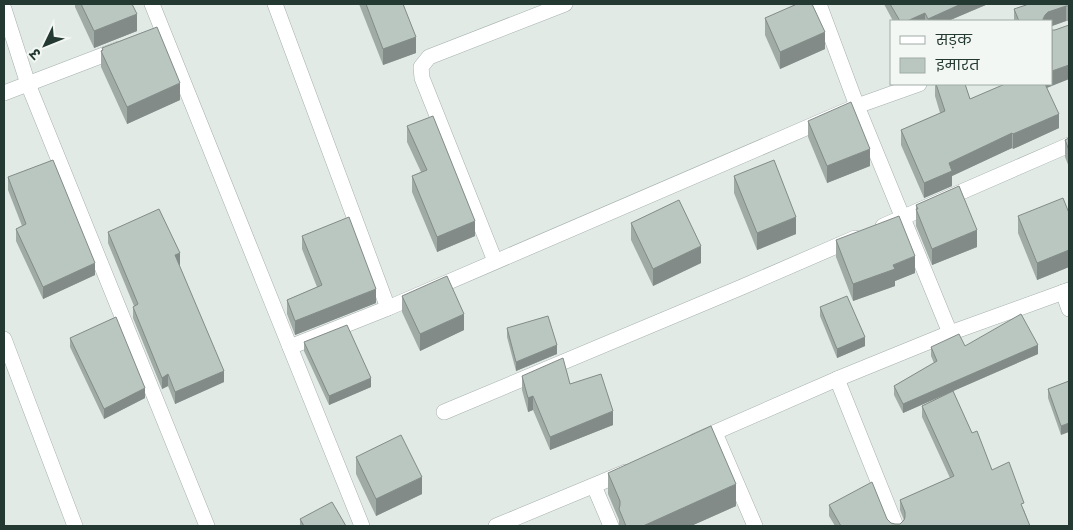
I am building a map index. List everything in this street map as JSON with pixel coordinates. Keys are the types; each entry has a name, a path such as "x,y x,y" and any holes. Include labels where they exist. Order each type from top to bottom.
{"street":[{"path":"152,4 158,33 290,348 362,526"},
{"path":"275,4 388,308"},
{"path":"495,261 422,78 421,67 429,57 565,4"},
{"path":"821,4 858,106 950,333"},
{"path":"4,9 28,84 207,526"},
{"path":"4,94 136,42"},
{"path":"290,348 388,308 858,106 916,85"},
{"path":"444,412 733,291 1069,145"},
{"path":"680,448 837,379 950,333 1066,291 1069,309"},
{"path":"4,339 75,526"},
{"path":"837,379 896,526"},
{"path":"715,433 755,526"},
{"path":"496,526 637,467"},
{"path":"594,486 611,526"}],"building":[{"path":"81,4 132,4 137,14 94,31"},
{"path":"366,4 403,4 416,37 383,49"},
{"path":"797,4 812,4 825,32 780,52 765,18"},
{"path":"890,4 961,4 928,19 925,13 909,20 899,20"},
{"path":"1029,4 1069,4 1069,6 1048,12 1043,20 1019,20 1014,9"},
{"path":"1069,25 1069,65 1053,71 1053,30"},
{"path":"157,27 180,83 127,107 101,51 103,50 102,48"},
{"path":"936,85 965,85 970,99 1003,85 1045,85 1059,114 1012,133 949,163 952,171 924,183 901,130 945,111"},
{"path":"851,102 870,149 827,166 808,121"},
{"path":"433,116 475,221 437,237 412,176 427,170 407,126"},
{"path":"1069,138 1069,150 1065,140"},
{"path":"53,160 95,263 43,287 16,229 26,224 8,177"},
{"path":"774,160 796,217 757,233 734,176"},
{"path":"959,186 977,230 932,249 916,205"},
{"path":"1063,198 1069,213 1069,250 1037,263 1018,216"},
{"path":"679,200 701,246 653,269 631,223"},
{"path":"159,209 180,253 175,255 224,371 175,392 168,374 162,378 133,307 138,304 108,232"},
{"path":"899,216 915,256 893,265 895,269 853,284 836,240"},
{"path":"349,217 376,289 295,321 287,300 322,285 302,236"},
{"path":"447,276 464,314 420,334 402,296"},
{"path":"847,296 865,337 837,349 820,307"},
{"path":"1021,314 1038,345 903,404 894,386 937,361 931,347 959,334 965,346"},
{"path":"548,316 557,345 516,362 507,328"},
{"path":"116,317 145,388 104,409 70,338"},
{"path":"347,325 371,378 329,396 304,342"},
{"path":"563,358 570,384 601,374 613,411 550,437 533,396 528,398 522,376"},
{"path":"1069,381 1069,423 1061,426 1048,389"},
{"path":"953,391 972,433 977,431 992,470 1009,462 1024,503 1021,504 1030,526 841,526 829,505 872,482 887,519 891,523 900,524 904,520 905,512 900,500 954,476 922,406"},
{"path":"711,426 736,484 643,526 626,526 619,509 620,501 608,473"},
{"path":"401,435 422,477 376,499 356,457"},
{"path":"332,502 346,526 304,526 300,519"}]}
